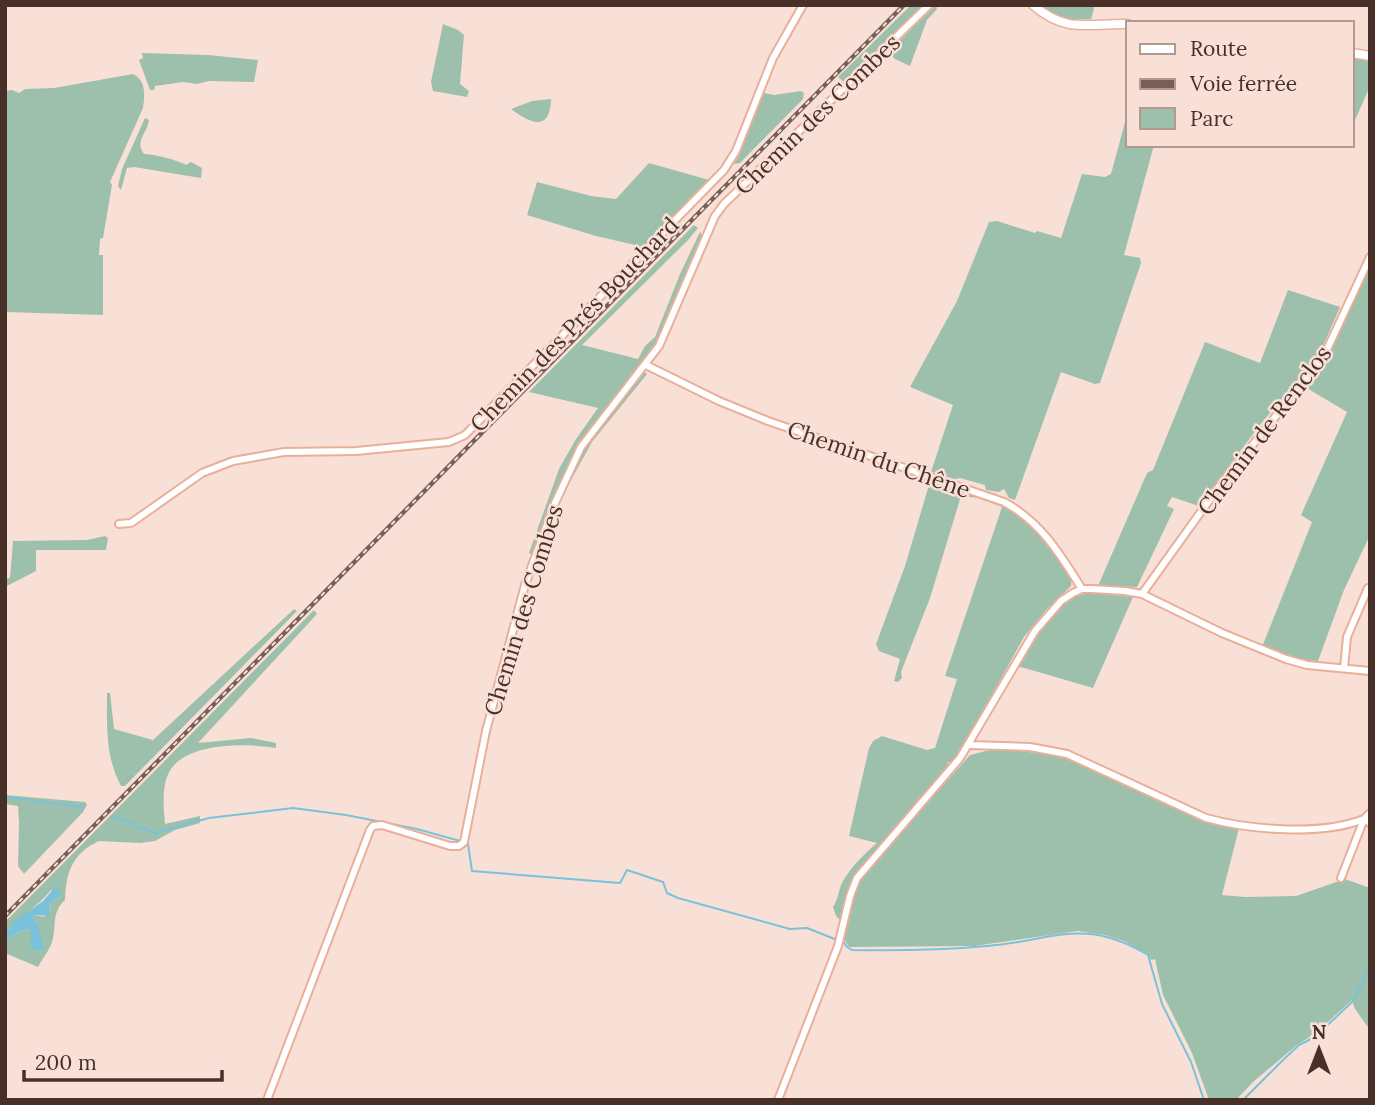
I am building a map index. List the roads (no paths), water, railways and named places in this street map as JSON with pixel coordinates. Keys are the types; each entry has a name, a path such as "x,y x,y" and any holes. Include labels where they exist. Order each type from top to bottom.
{"street":[{"name":"Chemin des Prés Bouchard","path":"119,524 131,523 202,472 233,461 284,452 356,451 460,439 724,170 736,151 773,58 803,5"},
{"name":"Chemin des Combes","path":"267,1100 370,830 383,825 450,846 464,842 486,731 525,585 567,474 581,447 646,365 669,326 711,223 719,210 929,5"},
{"path":"1033,5 1049,19 1060,24 1126,24"},
{"name":"Chemin de Renclos","path":"1142,594 1218,488 1324,356 1370,257"},
{"name":"Chemin du Chêne","path":"646,365 708,396 768,421 1004,502 1028,517 1044,533 1082,589"},
{"path":"1344,668 1347,637 1368,588"},
{"path":"778,1100 839,939 850,896 858,878 970,745 1035,631 1061,601 1082,589 1142,594 1263,651 1307,665 1370,671"},
{"path":"970,745 1030,747 1067,754 1219,822 1302,828 1367,821"},
{"path":"1341,878 1370,813"}],"water":[{"path":"56,886 61,896 51,902 49,916 35,915 34,919 44,950 31,950 31,931 26,929 5,940 5,933 16,920 43,901"}],"waterway":[{"path":"5,797 83,807"},
{"path":"112,816 155,833 209,818 293,808 417,829 460,841"},
{"path":"468,844 472,871 620,883 627,870 663,882 667,893 678,898 790,929 807,928 837,940"},
{"path":"843,941 852,950 987,946 1068,934 1104,936 1125,943 1148,955 1162,1004 1191,1062 1204,1100"},
{"path":"1243,1100 1299,1045 1315,1037 1353,1001 1370,968"}],"railway":[{"path":"5,916 904,5"}]}
